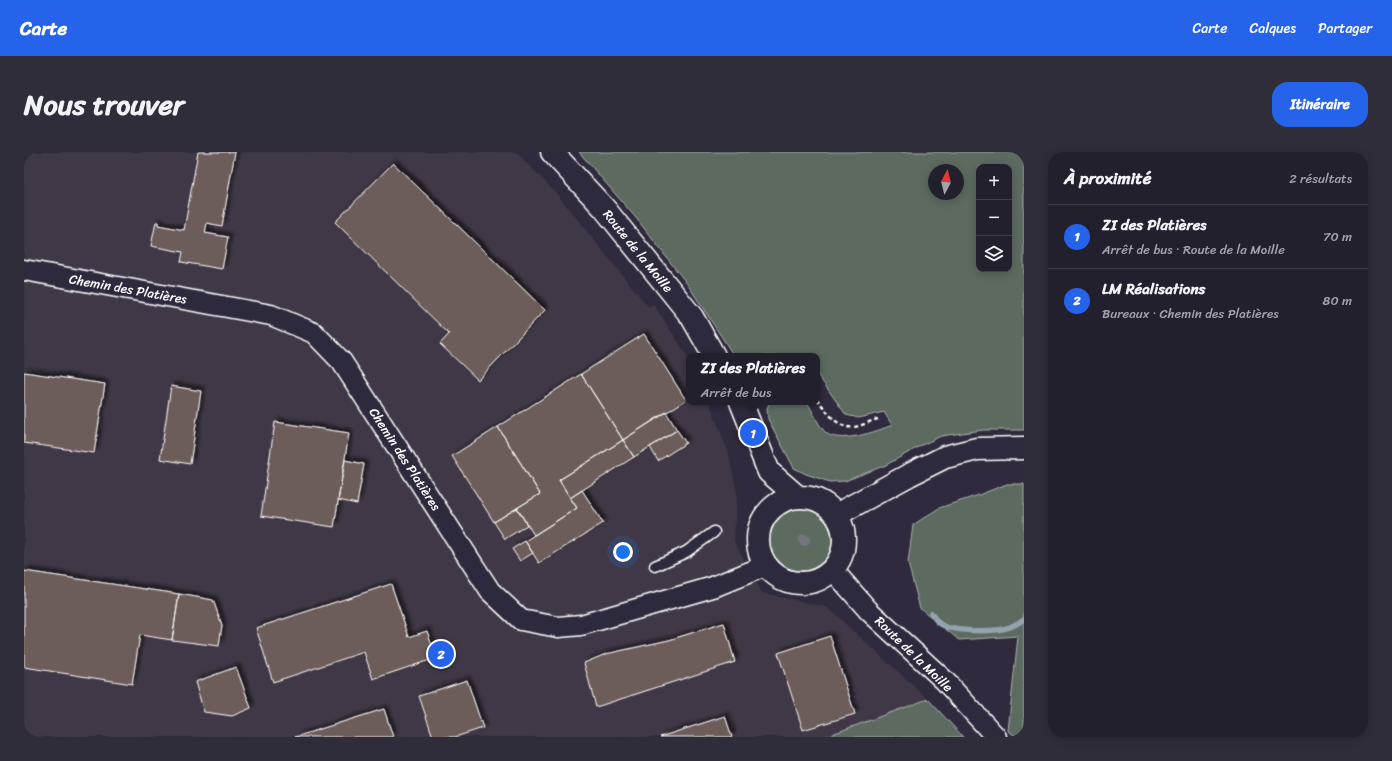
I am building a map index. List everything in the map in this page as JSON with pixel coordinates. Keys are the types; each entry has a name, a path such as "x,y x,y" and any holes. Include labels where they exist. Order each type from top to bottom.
{"street":[{"name":"Route de la Moille","path":"552,152 604,208 692,317 712,353"},
{"name":"Chemin des Platières","path":"24,270 271,315 314,333 342,362 490,591 521,620 558,627 581,625 713,587 765,566"},
{"path":"742,405 769,472 798,497"},
{"path":"836,515 916,471 944,458 977,449 1024,448"},
{"path":"760,523 766,513 776,504 786,499 798,497 820,501 829,507 836,515 843,529 844,543 841,558 832,570 822,578 810,583 798,584 785,581 774,575 765,566 758,552 757,538 760,523 765,502 769,472"},
{"name":"Route de la Moille","path":"832,570 870,611 944,680 996,737"}],"lane":[{"path":"655,566 686,552 714,532"}],"path":[{"path":"820,402 837,422 844,426 853,427 878,419"}],"shaded area":[{"path":"24,152 516,152 556,193 649,308 654,305 686,354 686,405 710,405 728,451 737,493 734,541 762,593 827,607 928,699 824,737 24,737"}],"green space":[{"path":"579,152 1024,152 1024,430 983,430 941,436 886,465 845,481 830,482 806,474 794,468 768,419 767,408 768,405 809,405 824,431 830,435 838,437 857,436 877,431 892,425 884,412 859,418 846,415 820,378 820,353 732,353 688,285 636,218"},
{"path":"1007,484 1024,484 1024,737 1017,737 1008,731 1018,636 959,640 920,608 908,563 913,525 939,508"},
{"path":"801,509 813,512 823,518 829,528 832,540 829,552 823,562 813,568 801,571 789,568 779,562 773,552 770,540 773,528 779,518 789,512"},
{"path":"928,699 963,737 824,737"}],"building":[{"path":"198,152 235,152 222,226 207,223 205,233 228,237 222,269 181,262 183,252 151,246 156,222 158,222 158,225 184,230"},
{"path":"393,163 545,310 478,380 440,344 449,334 335,222"},
{"path":"644,334 686,400 623,440 581,374"},
{"path":"24,372 105,384 94,453 24,443"},
{"path":"581,374 623,440 559,480 577,508 534,535 517,508 540,494 498,427"},
{"path":"171,386 201,391 190,464 160,459"},
{"path":"666,412 677,430 634,457 623,440"},
{"path":"275,422 349,433 334,527 261,516"},
{"path":"498,427 540,494 494,522 452,456"},
{"path":"677,430 686,443 658,461 650,447"},
{"path":"623,440 634,457 570,498 559,480"},
{"path":"345,460 364,464 357,504 338,500"},
{"path":"582,490 603,523 539,563 525,541 577,508 570,498"},
{"path":"517,508 527,525 505,539 494,522"},
{"path":"525,541 533,553 520,561 512,549"},
{"path":"24,571 179,594 172,640 140,635 132,684 24,667"},
{"path":"391,584 409,637 427,631 436,658 373,679 364,652 273,682 256,628"},
{"path":"179,594 213,600 222,625 219,646 172,640"},
{"path":"724,623 735,662 596,707 584,663 606,654 669,640"},
{"path":"830,636 855,714 803,730 778,653"},
{"path":"236,667 251,708 232,716 204,712 195,682"},
{"path":"467,680 483,728 455,737 433,737 419,696"},
{"path":"384,709 393,737 295,737"},
{"path":"725,716 732,737 660,737"}],"waterway":[{"path":"931,613 938,622 945,626 953,629 974,631 1003,629 1024,619"}],"place":[{"name":"ZI des Platières","path":"753,433"},
{"name":"LM Réalisations","path":"441,654"}]}
